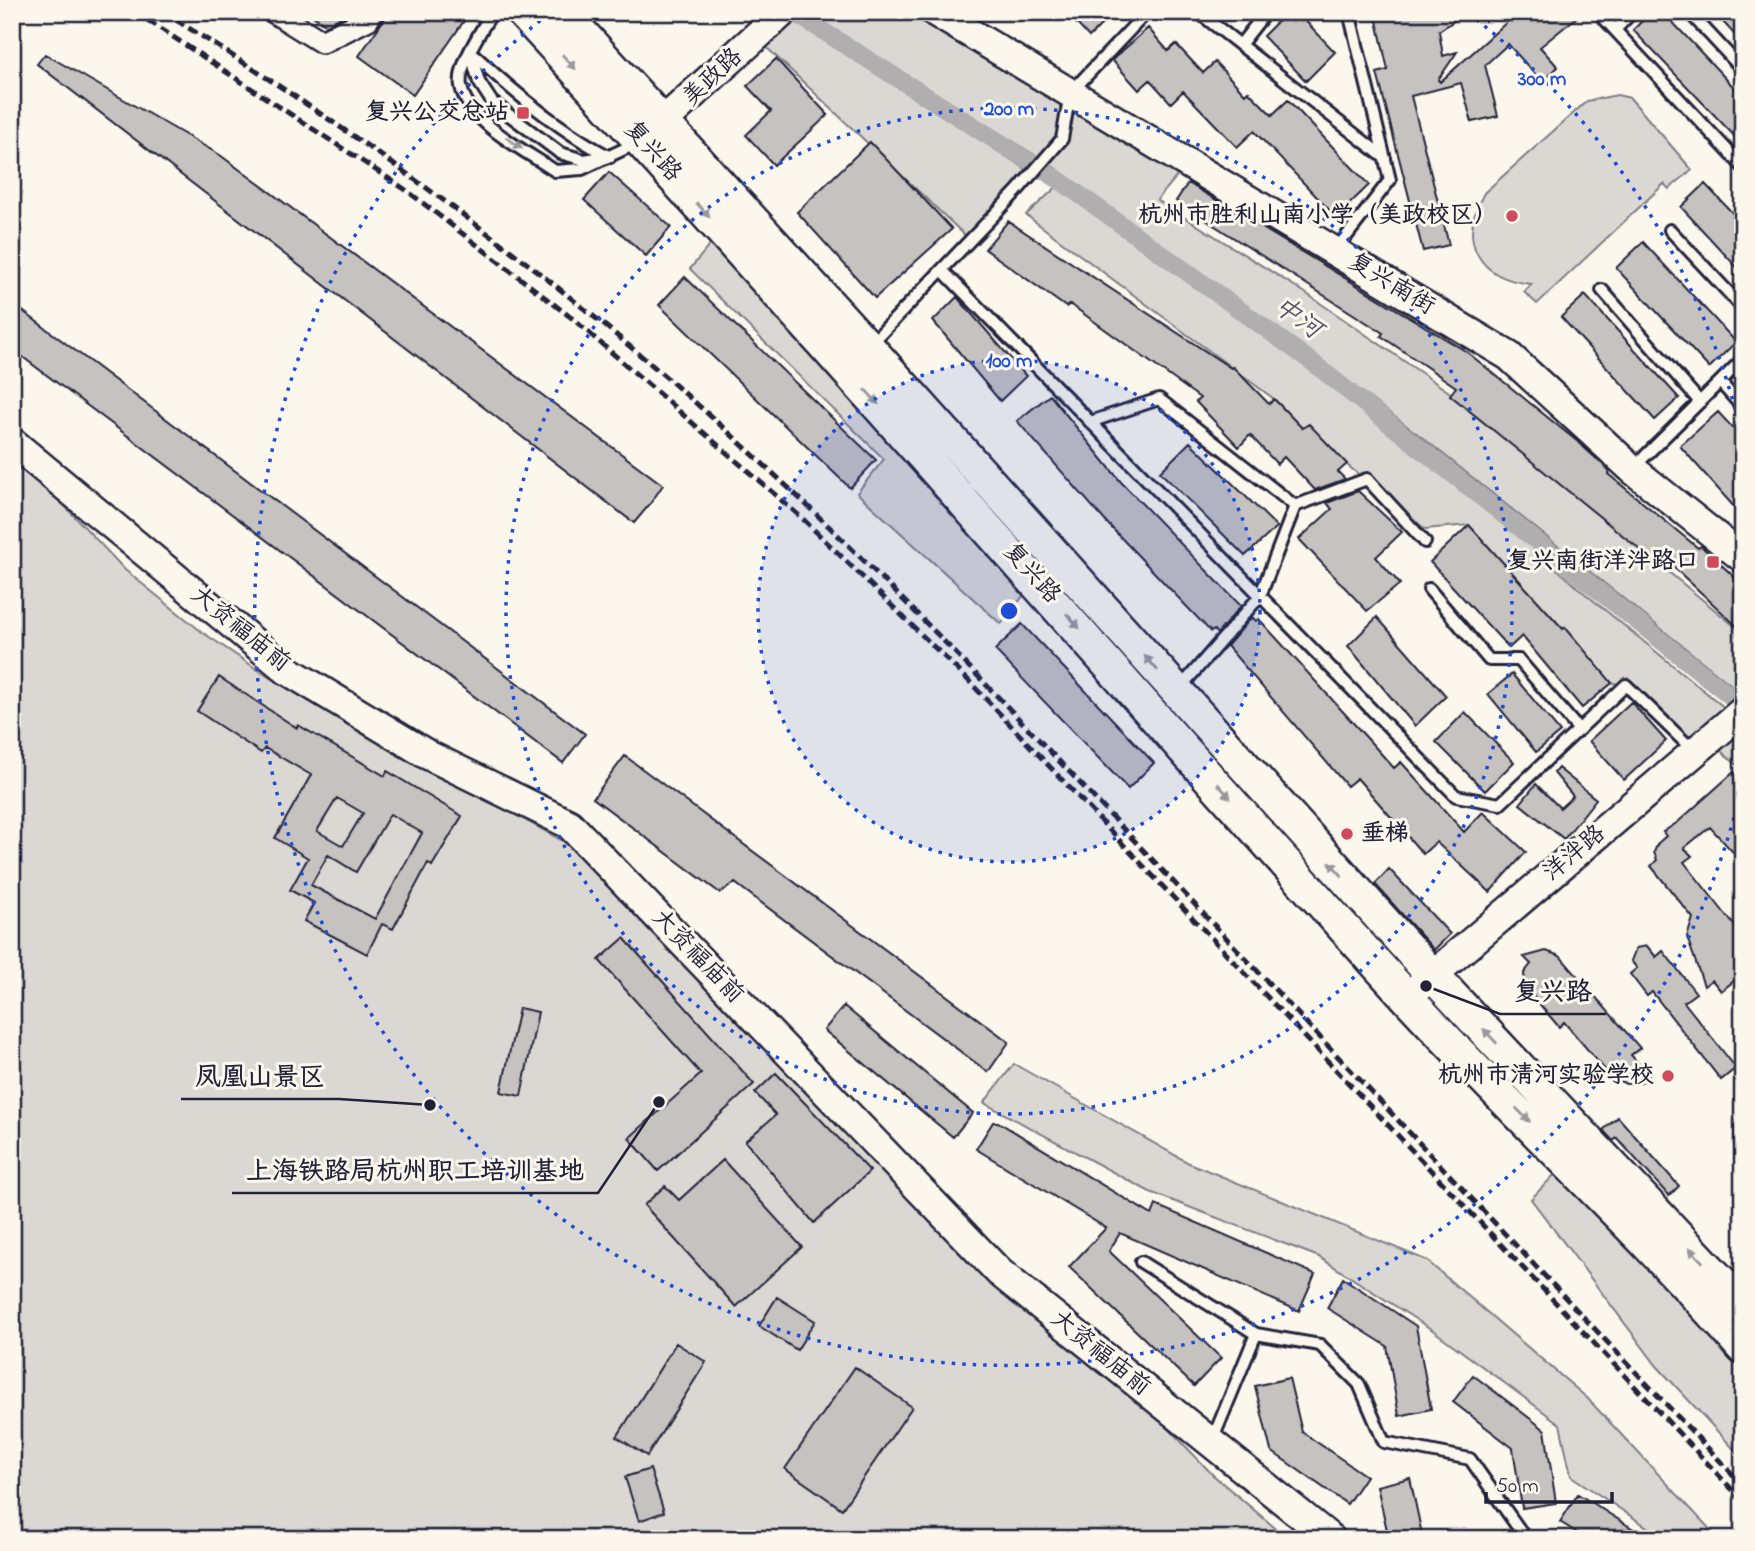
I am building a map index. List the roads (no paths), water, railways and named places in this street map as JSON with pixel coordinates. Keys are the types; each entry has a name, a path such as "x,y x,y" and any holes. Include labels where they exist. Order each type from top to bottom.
{"main road":[{"name":"复兴路","path":"522,12 652,132 1166,703 1407,997 1740,1338"},
{"name":"复兴路","path":"562,12 652,132"},
{"name":"复兴路","path":"1166,703 1432,975 1743,1305"}],"street":[{"path":"274,12 322,42 368,19 372,12"},
{"name":"复兴南街","path":"935,12 1509,356 1632,469 1743,558"},
{"name":"美政路","path":"652,132 780,14"},
{"name":"大资福庙前","path":"12,442 287,670 428,755 569,824 999,1272 1331,1539"},
{"name":"洋泮路","path":"1407,997 1740,713"}],"lane":[{"path":"492,12 470,51 460,85 472,113 555,171 582,169 610,157 652,132"},
{"path":"1198,12 1385,158"},
{"path":"1240,45 1266,12"},
{"path":"1335,251 1390,180 1349,12"},
{"path":"1598,12 1743,167"},
{"path":"1615,30 1632,12"},
{"path":"1689,12 1743,69"},
{"path":"859,359 1017,191 1062,139 1070,93 1144,14"},
{"path":"470,51 479,82 492,102 561,153 584,160 610,157"},
{"path":"470,51 503,82 573,136 610,157"},
{"path":"1670,230 1743,308"},
{"path":"942,270 1456,796 1500,804 1626,685 1695,752"},
{"path":"1602,290 1700,402"},
{"path":"1632,469 1743,359"},
{"path":"1720,382 1743,408"},
{"path":"1090,422 1159,399 1294,506"},
{"path":"1166,703 1260,596 1294,506 1367,479 1425,542"},
{"path":"1429,589 1489,660 1519,660 1579,730"},
{"path":"1141,1262 1256,1334 1320,1345 1359,1384 1384,1442 1470,1459 1526,1539"},
{"path":"1211,1443 1256,1334"}],"waterway":[{"name":"中河","path":"793,12 1062,182 1312,362 1743,706"}],"railway":[{"path":"135,12 406,190 573,319 803,519 967,679 1743,1501"},
{"path":"163,12 388,160 532,267 671,381 796,495 909,605 1019,719 1743,1485"}],"place":[{"name":"复兴公交总站","path":"523,113"},
{"name":"杭州市胜利山南小学（美政校区）","path":"1512,216"},
{"name":"复兴南街洋泮路口","path":"1713,562"},
{"name":"垂梯","path":"1347,834"},
{"name":"复兴路","path":"1426,986"},
{"name":"杭州市清河实验学校","path":"1668,1076"},
{"name":"上海铁路局杭州职工培训基地","path":"659,1102"},
{"name":"凤凰山景区","path":"430,1105"}]}
